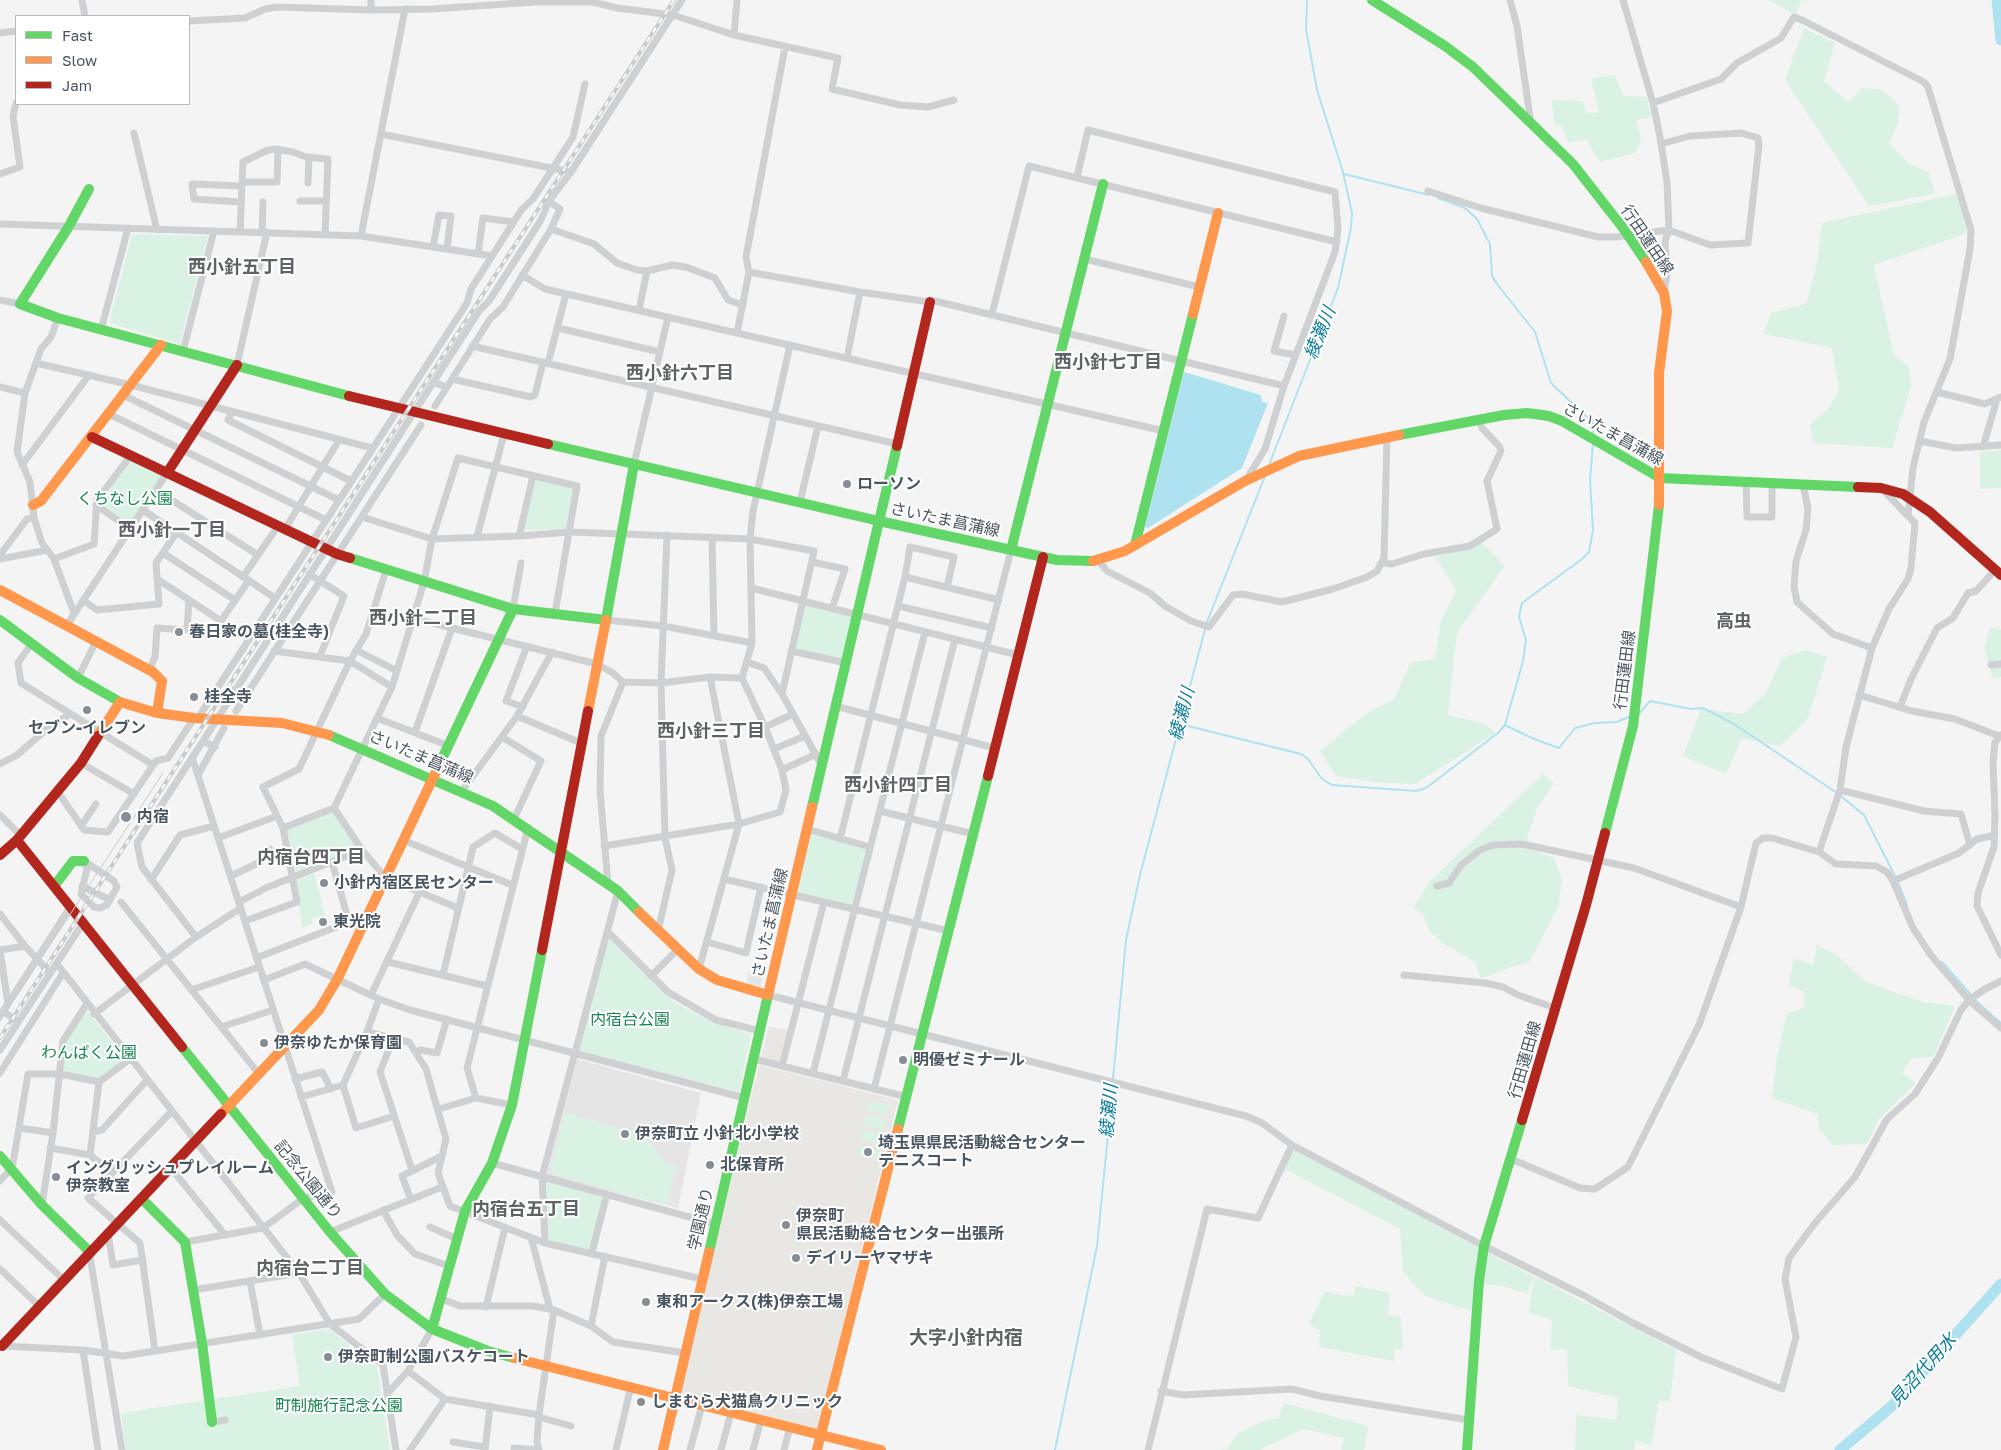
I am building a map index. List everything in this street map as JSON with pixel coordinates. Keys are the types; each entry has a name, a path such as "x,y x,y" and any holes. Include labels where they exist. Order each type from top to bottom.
{"street":[{"path":"82,0 85,15"},
{"path":"371,0 371,10"},
{"path":"196,937 150,880 142,867 137,843 325,548 435,383 479,311 489,301 525,244 549,201 571,172 682,0"},
{"path":"734,35 737,0"},
{"name":"行田蓮田線","path":"1372,0 1445,46 1473,67 1573,164 1627,234 1657,278 1664,293 1668,311 1659,374 1660,478 1649,598 1633,726 1598,858 1484,1246 1479,1281 1467,1450"},
{"path":"1510,0 1517,26 1531,124"},
{"path":"1623,0 1653,103 1667,182 1670,230 1665,241 1667,274 1664,293"},
{"path":"190,21 244,18 277,3 371,10 593,1 616,8 673,15 734,35 838,58 832,89 900,105 928,107 954,100"},
{"path":"361,236 405,9"},
{"path":"1653,103 1721,79 1737,63 1782,38 1794,17 1924,82 1928,87 1971,230 1970,249 1950,359 1924,422 1913,468 1908,516"},
{"path":"0,33 15,32"},
{"path":"737,333 749,272 746,256 785,47"},
{"path":"58,792 84,830 108,832 156,761 168,758 276,598 467,302 471,289 522,209 533,199 573,137 585,84"},
{"path":"0,174 20,167 13,116 16,105"},
{"path":"1077,177 1088,130 1184,152 1335,192 1338,212 1337,242 1284,386 1265,449 1249,479"},
{"path":"134,133 157,230"},
{"path":"1428,191 1578,234 1616,237 1627,234 1670,230 1710,246 1748,243 1759,145 1758,138 1742,133 1690,136 1661,144"},
{"path":"381,134 571,172"},
{"path":"240,232 243,162 268,150 278,150 328,159 325,235"},
{"path":"241,202 194,199 192,184 277,182 278,150"},
{"path":"308,184 309,157"},
{"path":"992,314 1029,166 1337,242"},
{"path":"874,1089 1103,184"},
{"path":"20,304 69,226 89,189"},
{"path":"300,201 326,201"},
{"path":"435,406 490,319 503,307 551,229 560,209 549,201"},
{"path":"67,625 237,366 265,232 262,202"},
{"path":"1135,546 1218,213"},
{"path":"433,247 439,215 451,216 447,249"},
{"path":"478,254 483,218 514,222"},
{"path":"0,224 361,236 492,256"},
{"path":"101,330 128,228"},
{"path":"551,229 594,244 617,263 636,270 647,271 672,265 686,267 715,278 728,300 742,305"},
{"path":"184,351 214,231"},
{"path":"1085,259 1199,287"},
{"path":"639,310 647,271"},
{"path":"749,272 860,292 930,302 935,301 1284,386"},
{"path":"522,275 545,289 1164,431"},
{"path":"847,358 860,292"},
{"path":"452,379 531,397 535,395 558,328 566,294"},
{"path":"0,300 20,304 58,318 101,330 160,344 398,409 879,521 930,302"},
{"path":"1284,316 1274,351 1295,355"},
{"path":"387,1394 408,1371 432,1329 442,1299 449,1266 465,1211 492,1163 512,1106 623,534 634,464 668,317"},
{"path":"58,318 36,363 25,393 17,452 30,482 34,518 42,543 54,559 74,613"},
{"path":"558,328 660,352"},
{"path":"33,505 41,501 92,437 160,344"},
{"path":"604,846 666,838 739,824 780,812 786,790 782,770 765,727 742,678 752,642 750,539 756,491 790,345"},
{"path":"472,346 897,444"},
{"path":"36,363 89,374 211,408 372,448"},
{"path":"22,464 89,374"},
{"path":"435,383 447,387"},
{"path":"0,387 25,393"},
{"path":"1937,392 1986,404 1999,398"},
{"path":"123,395 339,500"},
{"path":"1983,447 1999,398"},
{"path":"231,413 228,420 351,481"},
{"name":"さいたま菖蒲線","path":"0,620 78,678 120,702 158,713 196,718 282,723 317,731 434,778 494,806 618,891 677,950 699,969 739,988 768,996 879,521 1068,562 1098,560 1135,546 1276,465 1320,450 1516,413 1549,416 1577,429 1660,478 1881,488 1910,498 1998,573"},
{"path":"109,414 326,520"},
{"path":"1382,563 1392,564 1424,554 1470,546 1497,529 1487,481 1501,451 1499,446 1482,428 1479,419"},
{"path":"236,711 421,425"},
{"path":"800,502 818,426"},
{"path":"477,537 504,434"},
{"path":"92,437 337,554 424,582 513,608 663,626 752,642"},
{"path":"1098,560 1107,571 1150,592 1165,606 1191,621 1209,627 1216,621 1234,595 1242,594 1282,602 1368,577 1377,571 1384,558 1387,437"},
{"path":"157,579 221,621 235,600 258,556 298,506 339,440"},
{"path":"1920,441 1956,448 2001,445"},
{"path":"54,559 94,544 97,500 131,455"},
{"path":"283,828 334,808 392,687 424,582 432,538 458,458 577,486 555,612"},
{"path":"519,536 533,476"},
{"path":"1746,482 1747,517 1772,518 1772,483"},
{"path":"1803,484 1808,509 1806,530 1796,561 1794,587 1797,602 1832,634 1872,648"},
{"path":"1819,852 1840,790 1846,747 1858,695 1872,648 1889,609 1908,579 1911,568 1915,523 1881,488"},
{"path":"156,490 258,556"},
{"path":"96,505 130,529"},
{"path":"143,510 276,598"},
{"path":"362,517 432,538 519,536 570,532 667,535 750,539 814,552 782,694"},
{"path":"0,555 28,519 34,518"},
{"path":"343,522 354,528"},
{"path":"83,600 97,610 159,604 156,563 177,532"},
{"path":"658,931 672,870 666,838 661,683 667,535"},
{"path":"712,537 714,636"},
{"path":"840,838 906,577 910,548 954,557 947,587"},
{"path":"0,559 47,550"},
{"path":"163,553 235,600"},
{"path":"817,1450 1043,557"},
{"path":"812,562 844,569 832,609"},
{"path":"1,1346 319,1010 338,978 500,639 513,608 521,563"},
{"path":"245,921 297,902 283,828 263,787 299,769 350,661 366,634 386,570"},
{"path":"1900,707 1911,679 1937,628 1953,618 1968,593 1976,591 1998,573"},
{"path":"309,574 344,596 320,656"},
{"path":"906,577 999,600"},
{"path":"751,588 1018,655"},
{"path":"0,590 149,670 162,681 158,713"},
{"path":"149,670 155,657 157,628 188,630 189,600"},
{"path":"898,606 992,628"},
{"path":"412,618 597,664 613,673 623,682 661,683 710,677 742,678"},
{"path":"415,732 452,628"},
{"path":"813,1073 925,632"},
{"path":"843,1081 955,639"},
{"path":"78,678 96,641"},
{"path":"31,644 18,663 21,683 152,766"},
{"path":"522,707 506,701 527,646"},
{"path":"356,650 396,672"},
{"path":"274,651 350,661 392,687"},
{"path":"791,651 846,663"},
{"path":"462,791 518,716 552,652"},
{"path":"747,662 764,668 782,694 821,764"},
{"path":"1992,665 2001,664"},
{"path":"699,969 739,824 710,677"},
{"path":"608,884 600,791 602,736 623,682"},
{"path":"235,690 245,697"},
{"path":"1858,695 1900,707 1955,719 2000,736 1995,742 1993,762 1995,835 1992,854 1978,893 1977,906 2001,955"},
{"path":"0,855 19,838 82,764 120,702"},
{"path":"835,706 995,748"},
{"path":"0,764 17,755 48,728 70,714"},
{"path":"765,727 793,714"},
{"path":"518,716 581,743"},
{"path":"377,718 449,746"},
{"path":"198,775 224,728"},
{"path":"774,749 805,736"},
{"path":"502,737 541,762 514,819"},
{"path":"203,741 215,747"},
{"path":"782,770 816,754"},
{"path":"185,1242 263,1228 304,1198 332,1192 192,756"},
{"path":"82,764 134,794"},
{"path":"1840,790 1924,811 1961,814 1970,845"},
{"path":"81,826 96,804"},
{"path":"334,808 362,850 386,878 458,908"},
{"path":"880,811 973,834"},
{"path":"0,815 19,838"},
{"path":"218,838 277,816"},
{"path":"150,880 180,835 214,826"},
{"path":"476,1098 467,1068 476,1026 528,828"},
{"path":"807,829 870,847"},
{"path":"443,975 473,847 495,833 522,849"},
{"path":"1893,881 1960,853 1977,839 1995,835"},
{"name":"記念公園通り","path":"19,838 83,923 330,1232 385,1294 432,1329 488,1351 881,1450"},
{"path":"1511,1159 1580,1188 1595,1189 1628,1167 1699,1025 1741,907 1756,843 1763,838 1772,838 1819,852 1832,863 1839,865 1876,866 1887,872 1893,881 1913,928 1930,954 1969,1000 2001,1028"},
{"path":"404,840 512,885"},
{"path":"1437,886 1449,883 1470,856 1493,845 1522,844 1598,858 1634,868 1741,907"},
{"path":"231,876 258,863 270,849"},
{"path":"94,1014 240,905 293,878 362,850"},
{"path":"55,884 73,861 84,861 114,881 117,887 110,900 100,908 94,907 81,894 87,869 84,861"},
{"path":"332,862 349,922"},
{"path":"83,885 96,869"},
{"path":"724,879 949,932"},
{"path":"83,885 110,900"},
{"path":"707,942 746,953 761,887"},
{"path":"371,995 420,891"},
{"path":"545,1243 542,1178 618,891"},
{"path":"121,902 258,1074"},
{"path":"782,1066 824,902"},
{"path":"18,1022 2,1014 71,906"},
{"path":"0,914 25,946 50,973"},
{"path":"256,958 349,922 362,928"},
{"path":"0,1050 83,923"},
{"path":"607,931 668,992 698,1011 730,1024 760,1031"},
{"path":"8,1004 0,950 25,946"},
{"path":"651,976 677,950"},
{"path":"388,962 487,986"},
{"path":"56,964 86,1005 299,1273 330,1324 383,1365 396,1450"},
{"path":"264,980 305,964 379,999 410,1010 745,1098"},
{"path":"191,990 259,967"},
{"path":"0,1073 63,973"},
{"path":"1404,976 1485,983 1503,987 1518,995 1555,1008"},
{"path":"768,996 1246,1116 1262,1123 1292,1145 1484,1246 1702,1357 1782,1389 1796,1337 1785,1279 1789,1258 1815,1223 1856,1177 1887,1119 1915,1094 1969,1000 2001,981"},
{"name":"学園通り","path":"663,1450 768,996"},
{"path":"379,999 367,1032 343,1085 356,1128 394,1116"},
{"path":"42,1205 53,1133 63,1041 86,1005"},
{"path":"221,1027 273,1010"},
{"path":"416,1053 420,1050 437,1053 447,1019"},
{"path":"367,1032 409,1042 426,1069 446,1138 438,1173 450,1206 545,1243 592,1252 702,1279"},
{"path":"393,1039 380,1072 412,1170"},
{"path":"90,1155 99,1082 130,1059"},
{"path":"754,1059 907,1097"},
{"path":"295,1079 322,1072 330,1088"},
{"path":"0,1181 10,1170 28,1074 60,1074 99,1082"},
{"path":"93,1132 102,1130 147,1080"},
{"path":"301,1097 343,1085"},
{"path":"439,1109 476,1098 512,1106"},
{"path":"155,1351 140,1244 88,1198 111,1172 172,1111"},
{"path":"19,1128 53,1133"},
{"path":"1148,1450 1207,1209 1258,1218 1292,1145"},
{"path":"50,1148 90,1155 111,1172"},
{"path":"0,1156 10,1170 42,1205 89,1251 122,1450"},
{"path":"411,1200 402,1176 442,1156"},
{"path":"492,1163 715,1224"},
{"path":"171,1168 226,1235"},
{"path":"330,1232 442,1187"},
{"path":"592,1252 607,1194"},
{"path":"142,1199 185,1242 202,1343 212,1422 225,1420"},
{"path":"383,1210 397,1235 415,1254 449,1266"},
{"path":"0,1220 63,1279"},
{"path":"486,1307 504,1227"},
{"path":"430,1228 457,1238"},
{"path":"108,1233 113,1265 142,1260"},
{"path":"514,1448 539,1450 536,1442 547,1365 552,1310 531,1237"},
{"path":"591,1326 605,1256"},
{"path":"0,1269 38,1305"},
{"path":"193,1290 299,1273"},
{"path":"0,1282 7,1275"},
{"path":"250,1281 260,1335"},
{"path":"1,1346 83,1350 123,1356 359,1319 385,1294"},
{"path":"442,1299 460,1306 533,1306 552,1310 591,1326 613,1342 685,1353"},
{"path":"83,1350 98,1450"},
{"path":"408,1371 445,1399 539,1416 571,1426"},
{"path":"616,1450 631,1386"},
{"path":"1162,1391 1183,1395 1292,1389 1320,1396 1469,1420"},
{"path":"410,1450 445,1399"},
{"path":"690,1450 702,1405"},
{"path":"453,1442 485,1449 490,1406"},
{"path":"721,1450 731,1413"},
{"path":"753,1450 761,1420"},
{"path":"784,1450 790,1428"}],"shaded area":[{"path":"748,973 763,976 760,989 746,986"},
{"path":"769,1026 788,1030 781,1063 761,1058"},
{"name":"伊奈町立 小針北小学校","path":"577,1059 701,1093 678,1208 547,1175"},
{"path":"759,1065 898,1100 818,1429 678,1395"}],"green space":[{"path":"1769,0 1802,0 1795,15"},
{"path":"1804,28 1835,43 1824,81 1849,103 1861,88 1883,90 1900,107 1898,123 1889,144 1911,165 1929,172 1935,194 1869,206 1785,80"},
{"path":"1614,75 1624,96 1646,97 1652,117 1636,120 1641,140 1635,153 1600,162 1586,139 1569,143 1561,125 1554,124 1552,100 1582,101 1587,114 1599,112 1591,79"},
{"path":"1957,194 1967,233 1874,265 1894,356 1909,367 1911,386 1892,448 1814,443 1810,425 1829,408 1839,389 1832,348 1763,334 1771,313 1806,304 1817,263 1822,223"},
{"path":"132,234 208,236 180,344 109,323"},
{"path":"2001,450 2001,488 1980,489 1980,452"},
{"name":"くちなし公園","path":"132,461 160,475 161,478 129,525 101,505 101,502 129,462"},
{"path":"537,479 573,487 575,490 566,529 522,530 534,481"},
{"path":"1480,541 1505,566 1457,632 1448,715 1485,724 1496,733 1415,784 1374,782 1336,776 1320,751 1363,716 1394,699 1411,662 1435,659 1441,620 1456,590 1436,557"},
{"path":"802,601 857,615 846,663 791,651"},
{"path":"1990,627 2001,630 2001,677 1993,679 1984,648"},
{"path":"1805,650 1827,657 1808,718 1780,746 1742,738 1726,774 1683,756 1701,709 1743,714 1766,693 1782,658"},
{"path":"1543,774 1554,784 1538,806 1524,847 1554,858 1562,879 1558,907 1529,963 1510,967 1481,979 1475,962 1443,943 1430,932 1424,916 1414,907 1429,882"},
{"path":"333,811 359,848 297,873 286,828"},
{"path":"807,829 870,847 855,909 791,894"},
{"path":"314,873 325,915 312,919 313,924 302,927 296,881"},
{"name":"内宿台公園","path":"607,938 610,938 674,1002 714,1023 751,1034 739,1092 579,1051"},
{"path":"1817,945 1838,956 1866,982 1923,1002 1955,1006 1933,1057 1912,1058 1902,1073 1916,1083 1879,1119 1867,1144 1833,1145 1819,1129 1818,1114 1772,1098 1777,1057 1787,1013 1803,1008 1805,992 1789,985 1794,958 1813,965"},
{"name":"わんぱく公園","path":"84,1012 88,1012 124,1057 124,1060 98,1080 66,1073 63,1070 66,1043"},
{"name":"埼玉県県民活動総合センター テニスコート","path":"870,1101 890,1106 888,1115 868,1110"},
{"path":"565,1113 644,1135 666,1163 676,1165 667,1205 556,1175 551,1168"},
{"name":"埼玉県県民活動総合センター テニスコート","path":"867,1115 886,1120 884,1129 864,1125"},
{"name":"埼玉県県民活動総合センター テニスコート","path":"863,1130 883,1135 880,1144 861,1140"},
{"name":"埼玉県県民活動総合センター テニスコート","path":"859,1145 879,1150 877,1159 857,1155"},
{"path":"1293,1149 1480,1248 1471,1311 1425,1296 1403,1272 1400,1229 1283,1168"},
{"path":"542,1178 607,1194 592,1252 545,1243"},
{"path":"1488,1253 1533,1276 1528,1294 1503,1286 1483,1284"},
{"path":"1534,1276 1676,1350 1670,1402 1659,1401 1651,1446 1636,1440 1634,1450 1575,1450 1576,1415 1617,1420 1618,1398 1568,1386 1567,1349 1550,1350 1552,1320 1529,1313"},
{"path":"1355,1286 1390,1293 1388,1314 1401,1318 1403,1350 1394,1349 1394,1361 1319,1347 1320,1330 1309,1324 1325,1291 1344,1296 1354,1295"},
{"name":"町制施行記念公園","path":"329,1329 377,1367 390,1450 126,1450 121,1413 300,1386 292,1335"},
{"path":"1284,1403 1368,1426 1364,1450 1341,1450 1344,1438 1304,1429 1259,1450 1217,1450 1227,1449 1237,1434 1266,1420 1279,1418"}],"water":[{"path":"1184,372 1261,395 1262,402 1268,403 1242,468 1148,528 1145,527"}],"waterway":[{"name":"綾瀬川","path":"1269,465 1338,288 1351,228 1352,213 1343,172 1317,90 1306,29 1307,0"},
{"path":"1997,0 2001,40"},
{"path":"1344,174 1429,195"},
{"path":"1438,198 1465,208 1477,219 1490,244 1492,276 1535,332 1551,383 1593,423 1593,433"},
{"path":"1180,724 1301,754 1308,759 1322,779 1332,785 1416,791 1426,788 1498,733 1505,725 1523,661 1526,640 1519,617 1522,603 1589,552 1593,530 1590,480 1593,443"},
{"name":"綾瀬川","path":"1113,1079 1126,940 1140,875 1207,622 1265,476"},
{"path":"1639,714 1650,701 1691,709 1703,708 1734,724 1837,793"},
{"path":"1505,725 1534,739 1559,748 1575,728 1595,723 1617,722 1629,717"},
{"path":"1841,796 1864,815 1896,878"},
{"path":"1898,882 1907,905"},
{"path":"1942,962 1972,996"},
{"path":"1975,1000 2001,1023"},
{"name":"綾瀬川","path":"1055,1450 1097,1246 1113,1084"},
{"name":"見沼代用水","path":"1892,1406 2001,1284"},
{"name":"見沼代用水","path":"1840,1450 1892,1406 2001,1284"}],"tram line":[{"path":"0,1021 163,773"}],"railway":[{"path":"0,1038 674,0"}],"traffic: fast":[{"path":"1372,0 1445,46 1473,67 1573,164 1623,228 1646,262"},
{"path":"1011,550 1103,184"},
{"path":"89,189 69,226 20,304 58,318 349,396"},
{"path":"1135,545 1193,314"},
{"path":"1399,435 1504,415 1527,413 1549,416 1562,421 1660,478 1858,487"},
{"path":"548,444 879,521 897,446"},
{"path":"441,761 513,609 606,620 634,464"},
{"path":"1605,833 1633,726 1659,505"},
{"path":"812,807 879,521 1057,560 1093,561"},
{"path":"350,558 513,609"},
{"path":"0,620 78,678 120,702"},
{"path":"329,735 493,806 618,891 639,912"},
{"path":"898,1129 988,776"},
{"path":"55,885 73,861 84,861"},
{"path":"432,1329 465,1211 492,1163 512,1105 542,950"},
{"path":"709,1252 768,995"},
{"path":"182,1047 330,1232 385,1294 432,1329 488,1351 514,1358"},
{"path":"1467,1450 1479,1281 1484,1246 1522,1120"},
{"path":"0,1156 42,1205 89,1251"},
{"path":"142,1199 185,1242 202,1343 212,1422"}],"traffic: slow":[{"path":"1193,314 1218,213"},
{"path":"1646,262 1664,293 1667,311 1659,373 1659,505"},
{"path":"33,505 41,501 161,345"},
{"path":"1093,561 1125,551 1245,481 1299,456 1399,435"},
{"path":"0,590 153,672 162,681 157,713"},
{"path":"588,711 606,620"},
{"path":"98,736 120,702 157,713 194,718 282,723 329,735"},
{"path":"221,1114 319,1010 338,978 441,761"},
{"path":"639,912 699,969 717,980 768,995 812,807"},
{"path":"817,1450 898,1129"},
{"path":"663,1450 709,1252"},
{"path":"514,1358 881,1450"}],"traffic: jam":[{"path":"897,446 930,302"},
{"path":"167,473 237,365"},
{"path":"349,396 548,444"},
{"path":"92,437 337,554 350,558"},
{"path":"1858,487 1881,488 1903,494 1930,512 2001,575"},
{"path":"988,776 1043,557"},
{"path":"542,950 588,711"},
{"path":"0,855 17,840 81,763 98,736"},
{"path":"1522,1120 1586,905 1605,833"},
{"path":"17,840 182,1047"},
{"path":"2,1346 221,1114"}],"place":[{"name":"ローソン","path":"847,484"},
{"name":"春日家の墓(桂全寺)","path":"179,632"},
{"name":"桂全寺","path":"194,697"},
{"name":"セブン-イレブン","path":"87,710"},
{"name":"内宿","path":"126,817"},
{"name":"小針内宿区民センター","path":"324,883"},
{"name":"東光院","path":"323,922"},
{"name":"伊奈ゆたか保育園","path":"264,1043"},
{"name":"明優ゼミナール","path":"903,1060"},
{"name":"伊奈町立 小針北小学校","path":"625,1134"},
{"name":"埼玉県県民活動総合センター テニスコート","path":"868,1152"},
{"name":"北保育所","path":"710,1165"},
{"name":"イングリッシュプレイルーム 伊奈教室","path":"56,1177"},
{"name":"伊奈町 県民活動総合センター出張所","path":"786,1225"},
{"name":"デイリーヤマザキ","path":"796,1258"},
{"name":"東和アークス(株)伊奈工場","path":"646,1302"},
{"name":"伊奈町制公園バスケコート","path":"328,1357"},
{"name":"しまむら犬猫鳥クリニック","path":"641,1402"}],"district":[{"name":"西小針五丁目","path":"242,267"},
{"name":"西小針七丁目","path":"1108,362"},
{"name":"西小針六丁目","path":"680,373"},
{"name":"西小針一丁目","path":"172,530"},
{"name":"西小針二丁目","path":"423,618"},
{"name":"高虫","path":"1734,621"},
{"name":"西小針三丁目","path":"711,731"},
{"name":"西小針四丁目","path":"898,785"},
{"name":"内宿台四丁目","path":"311,857"},
{"name":"内宿台五丁目","path":"526,1209"},
{"name":"内宿台二丁目","path":"310,1268"},
{"name":"大字小針内宿","path":"966,1338"}]}
